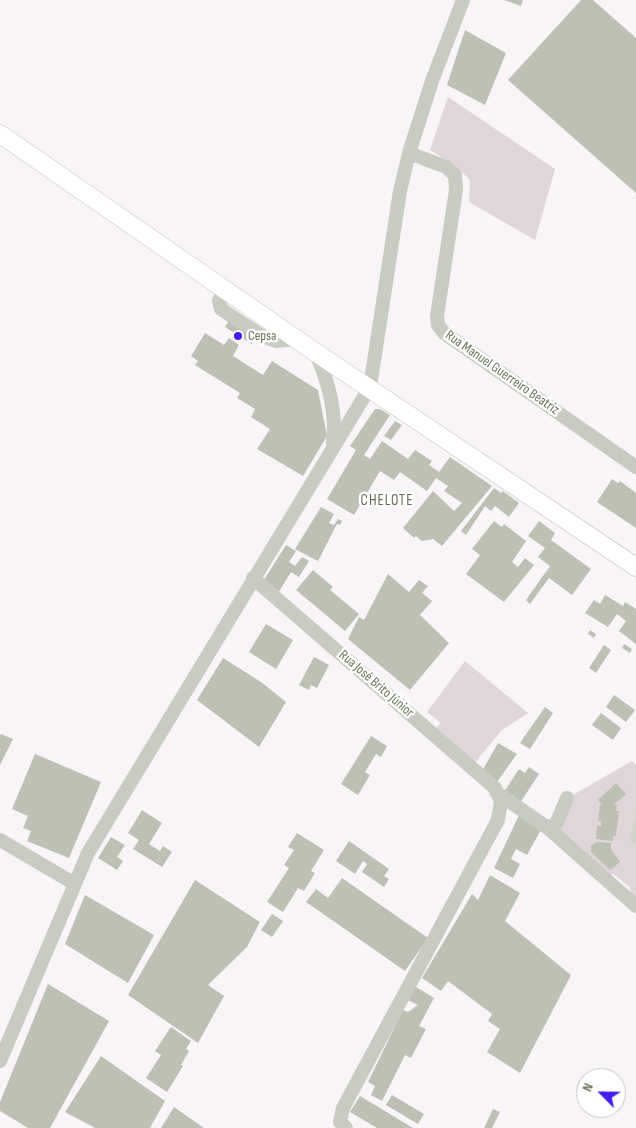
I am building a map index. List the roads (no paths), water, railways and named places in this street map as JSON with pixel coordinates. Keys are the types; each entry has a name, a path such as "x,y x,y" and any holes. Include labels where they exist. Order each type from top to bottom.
{"main road":[{"path":"0,134 196,269 223,301 297,339 636,567"}],"street":[{"path":"0,1061 88,853 370,387 400,191 409,152 463,0"},
{"name":"Rua Manuel Guerreiro Beatriz","path":"409,152 446,167 455,175 456,190 437,316 438,325 444,333 636,467"},
{"path":"223,301 262,336 276,341 297,339"},
{"path":"315,352 326,375 332,405 335,426 333,446"},
{"name":"Rua José Brito Júnior","path":"253,578 494,788 496,792 548,828 636,906"},
{"path":"346,1128 340,1122 343,1108 498,820 501,801 496,792"},
{"path":"548,828 556,824 567,798"},
{"path":"0,840 75,884"}],"place":[{"name":"Cepsa","path":"238,336"}],"district":[{"name":"CHELOTE","path":"387,501"}]}
